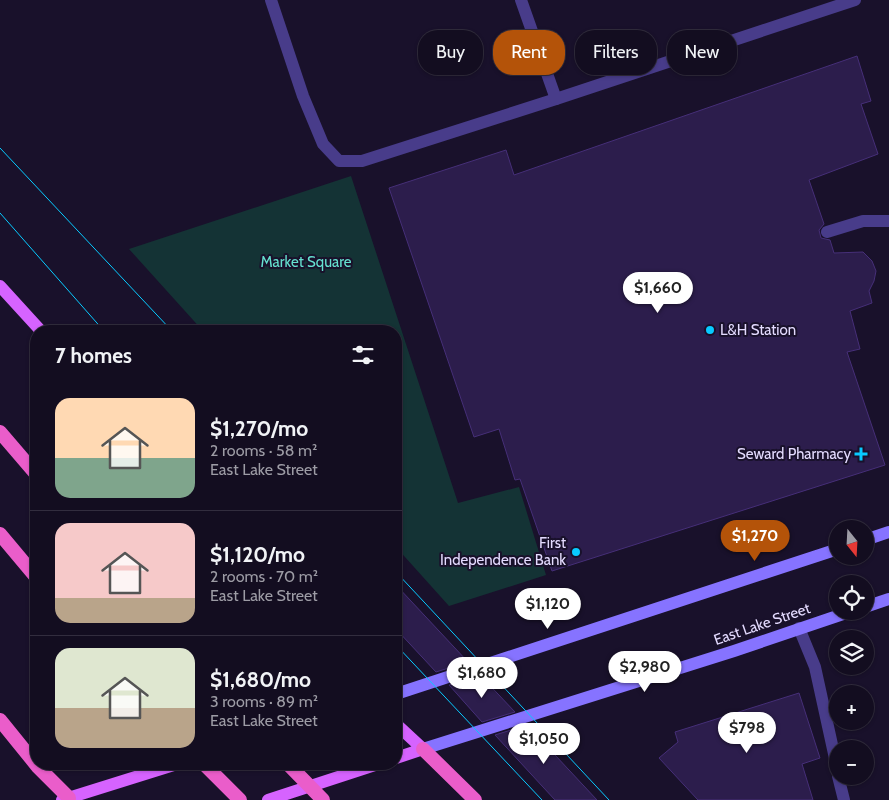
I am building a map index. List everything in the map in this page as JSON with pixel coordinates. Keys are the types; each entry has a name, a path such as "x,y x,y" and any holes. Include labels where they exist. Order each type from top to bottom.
{"highway":[{"path":"0,432 30,467"},
{"path":"0,534 30,570"},
{"path":"0,720 30,757"},
{"path":"422,749 475,800"},
{"path":"41,770 67,799"},
{"path":"210,770 240,800"},
{"path":"294,770 323,800"}],"main road":[{"path":"0,286 36,325"},
{"path":"874,537 889,532"},
{"path":"402,692 829,552"},
{"path":"874,604 889,599"},
{"name":"East Lake Street","path":"402,756 734,651 829,618"},
{"path":"402,730 422,749"},
{"path":"67,799 158,770"},
{"path":"268,800 360,770"}],"lane":[{"path":"271,0 303,96 323,144 339,161 362,161 855,0"},
{"path":"521,0 556,99"},
{"path":"827,232 863,221 889,221"},
{"path":"799,628 815,668 831,740"},
{"path":"840,785 844,800"}],"green space":[{"name":"Market Square","path":"351,176 400,325 198,325 129,249"},
{"name":"Market Square","path":"402,332 458,503 519,487 546,575 449,606 402,554"}],"building":[{"name":"L&H Station","path":"857,56 871,101 861,104 878,154 809,180 824,224 819,230 821,238 830,240 834,253 863,252 872,261 876,271 869,291 872,303 850,311 860,349 847,352 885,465 552,571 520,479 515,480 499,429 474,437 389,188 506,150 514,175"},
{"path":"402,591 468,662 436,672 402,635"},
{"path":"480,675 515,712 482,722 449,685"},
{"path":"799,693 820,758 802,764 813,800 698,800 659,758 678,742 675,732"},
{"path":"527,725 597,800 555,800 495,735"}],"tram line":[{"path":"0,148 166,325"},
{"path":"0,213 99,325"},
{"path":"402,578 609,800"},
{"path":"402,651 542,800"}],"place":[{"name":"L&H Station","path":"710,330"},
{"name":"Seward Pharmacy","path":"861,454"},
{"name":"First Independence Bank","path":"576,552"}]}
